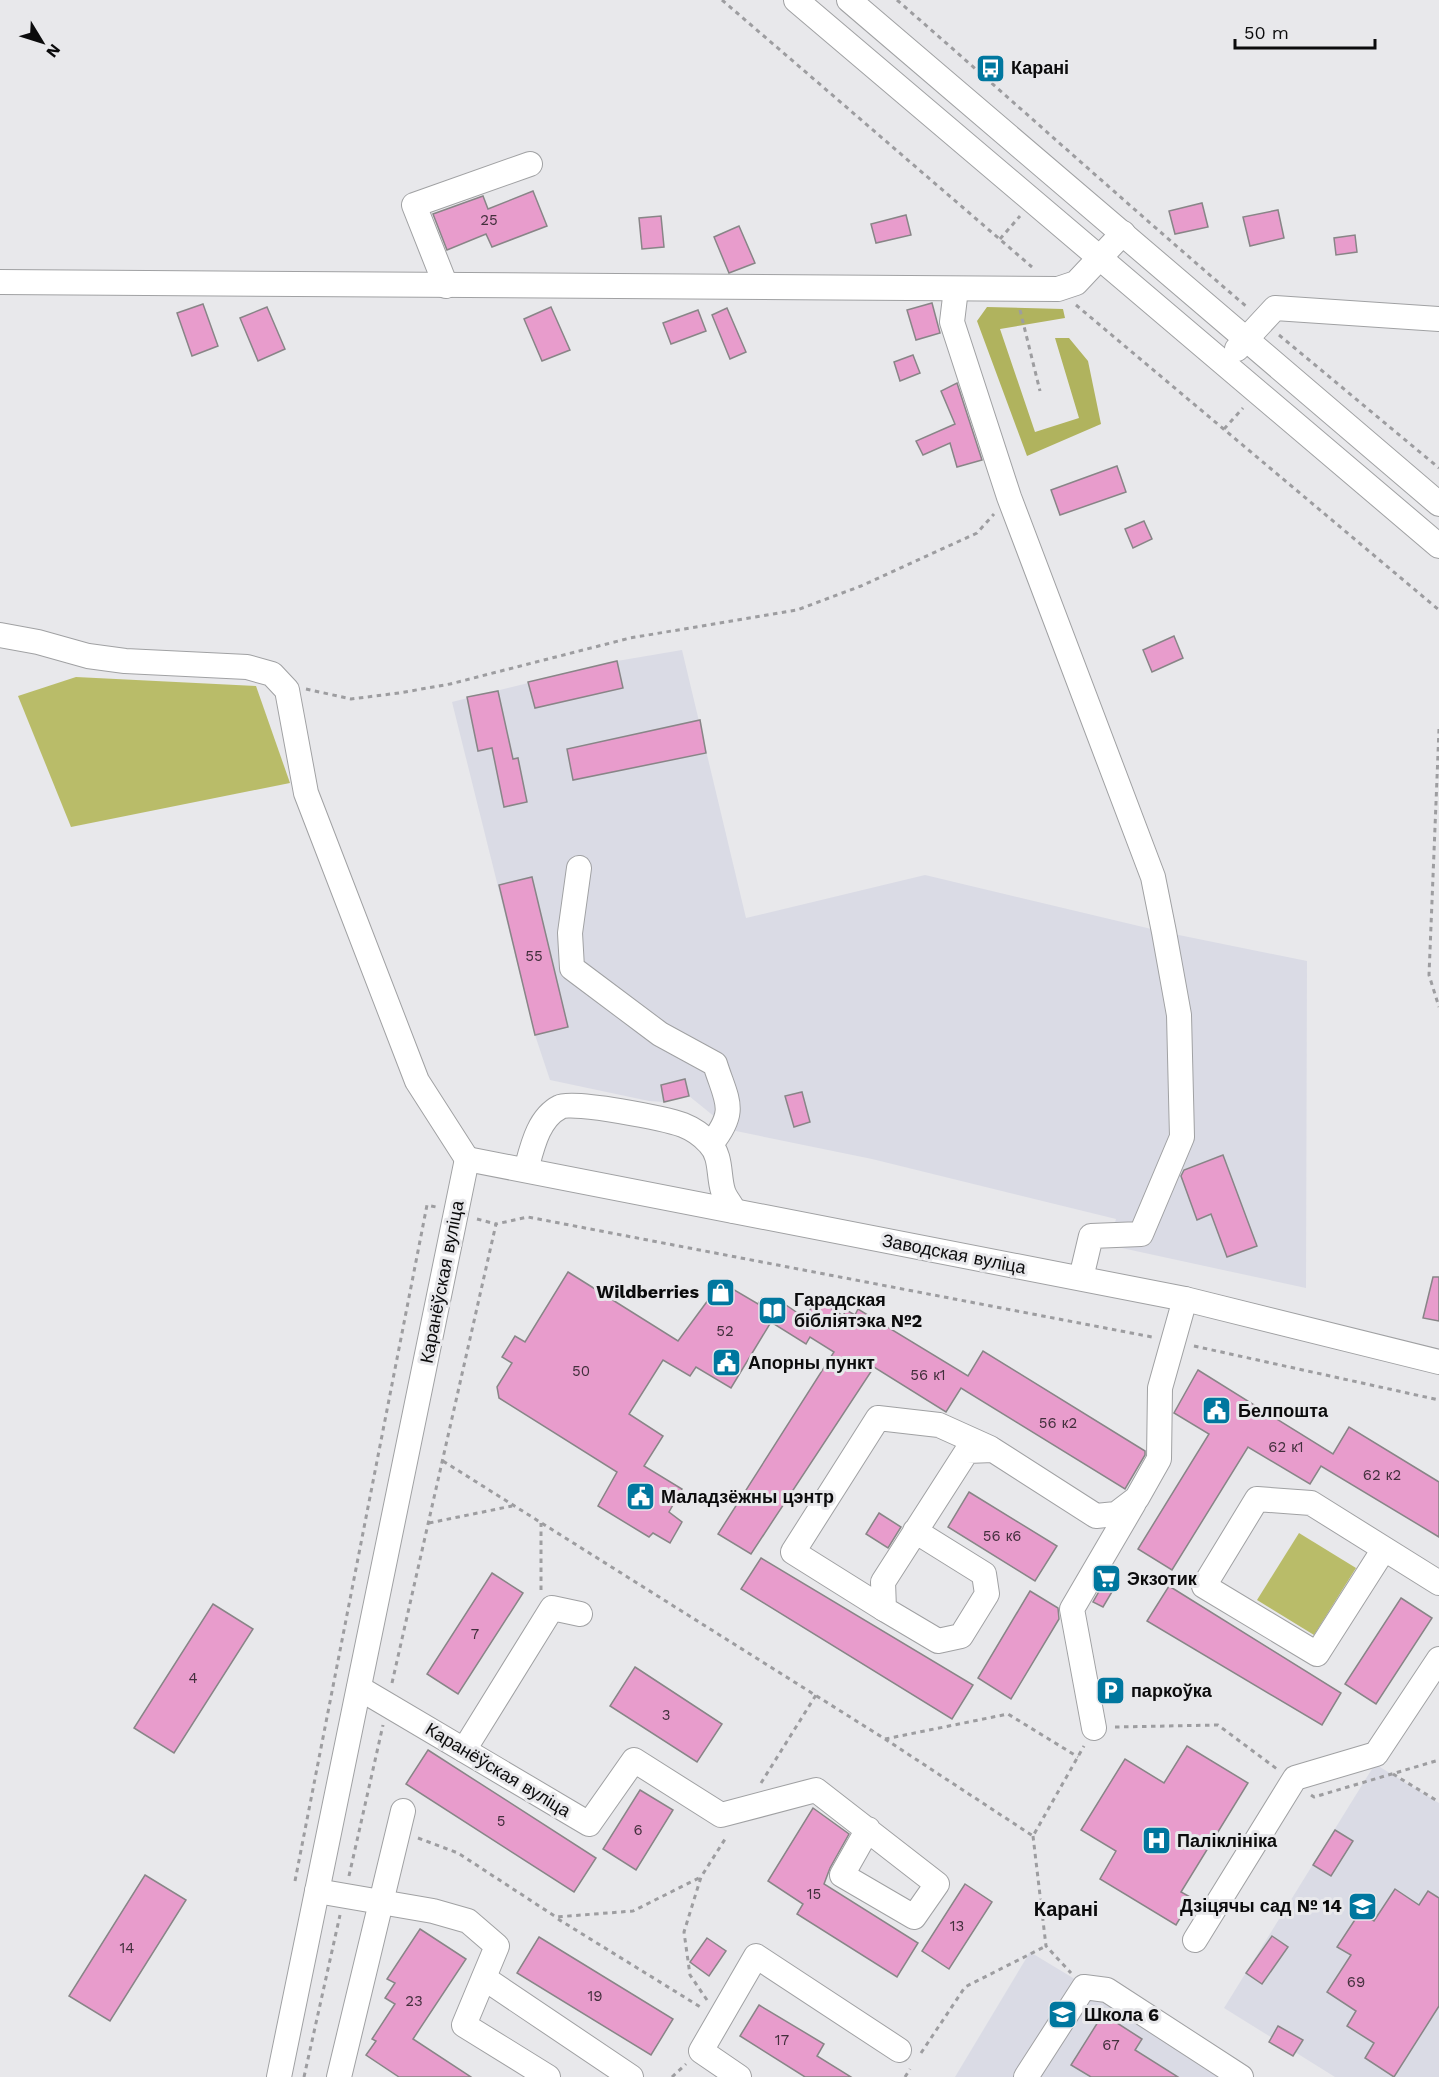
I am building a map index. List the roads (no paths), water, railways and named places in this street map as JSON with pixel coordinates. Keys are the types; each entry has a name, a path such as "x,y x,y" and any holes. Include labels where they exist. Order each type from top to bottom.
{"street":[{"path":"796,0 1439,546"},
{"path":"849,0 1439,504"},
{"path":"446,286 414,205 530,164"},
{"path":"0,282 1015,291 1058,289 1076,283 1123,233"},
{"path":"956,289 952,322 1010,497 1153,877 1179,1015 1182,1137 1141,1234 1091,1236 1081,1278"},
{"path":"1225,362 1275,308 1439,319"},
{"path":"0,635 38,642 88,656 125,661 247,667 272,674 286,690 306,793 417,1081 466,1159"},
{"path":"579,868 570,933 572,968 660,1034 715,1064 729,1107 726,1126 711,1144"},
{"path":"526,1170 536,1135 552,1113 561,1106 579,1104 680,1124 698,1132 711,1144 718,1158 723,1193 734,1211"},
{"name":"Заводская вуліца","path":"466,1159 1185,1299 1439,1362"},
{"name":"Каранёўская вуліца","path":"279,2077 466,1159"},
{"path":"1094,1728 1072,1609 1160,1459 1160,1388 1185,1299"},
{"path":"915,1531 984,1574 987,1594 961,1636 938,1641 793,1552 878,1418 939,1425 993,1450 1096,1516 1116,1514 1137,1498"},
{"path":"884,1609 883,1582 967,1451 993,1450"},
{"path":"1384,1549 1317,1654 1204,1586 1257,1499 1311,1503 1439,1583"},
{"path":"464,1750 552,1608 580,1614"},
{"path":"1196,1940 1295,1778 1376,1754 1439,1659"},
{"name":"Каранёўская вуліца","path":"359,1688 589,1824 634,1760 721,1815 816,1790 868,1829"},
{"path":"339,2077 400,1820"},
{"path":"317,1891 380,1900 468,1921 497,1946 464,2025 548,2077"},
{"path":"739,2077 701,2051 756,1956 909,2059"},
{"path":"484,1978 631,2077"},
{"path":"1026,2077 1084,1987 1107,1990 1241,2077"}],"place":[{"name":"Карані","path":"990,68"},
{"name":"Wildberries","path":"720,1292"},
{"name":"Гарадская бібліятэка №2","path":"773,1310"},
{"name":"Апорны пункт","path":"727,1363"},
{"name":"Белпошта","path":"1217,1411"},
{"name":"Маладзёжны цэнтр","path":"640,1497"},
{"name":"Экзотик","path":"1106,1579"},
{"name":"паркоўка","path":"1110,1691"},
{"name":"Паліклініка","path":"1156,1841"},
{"name":"Дзіцячы сад № 14","path":"1363,1906"},
{"name":"Школа 6","path":"1063,2015"}],"district":[{"name":"Карані","path":"1066,1909"}]}
